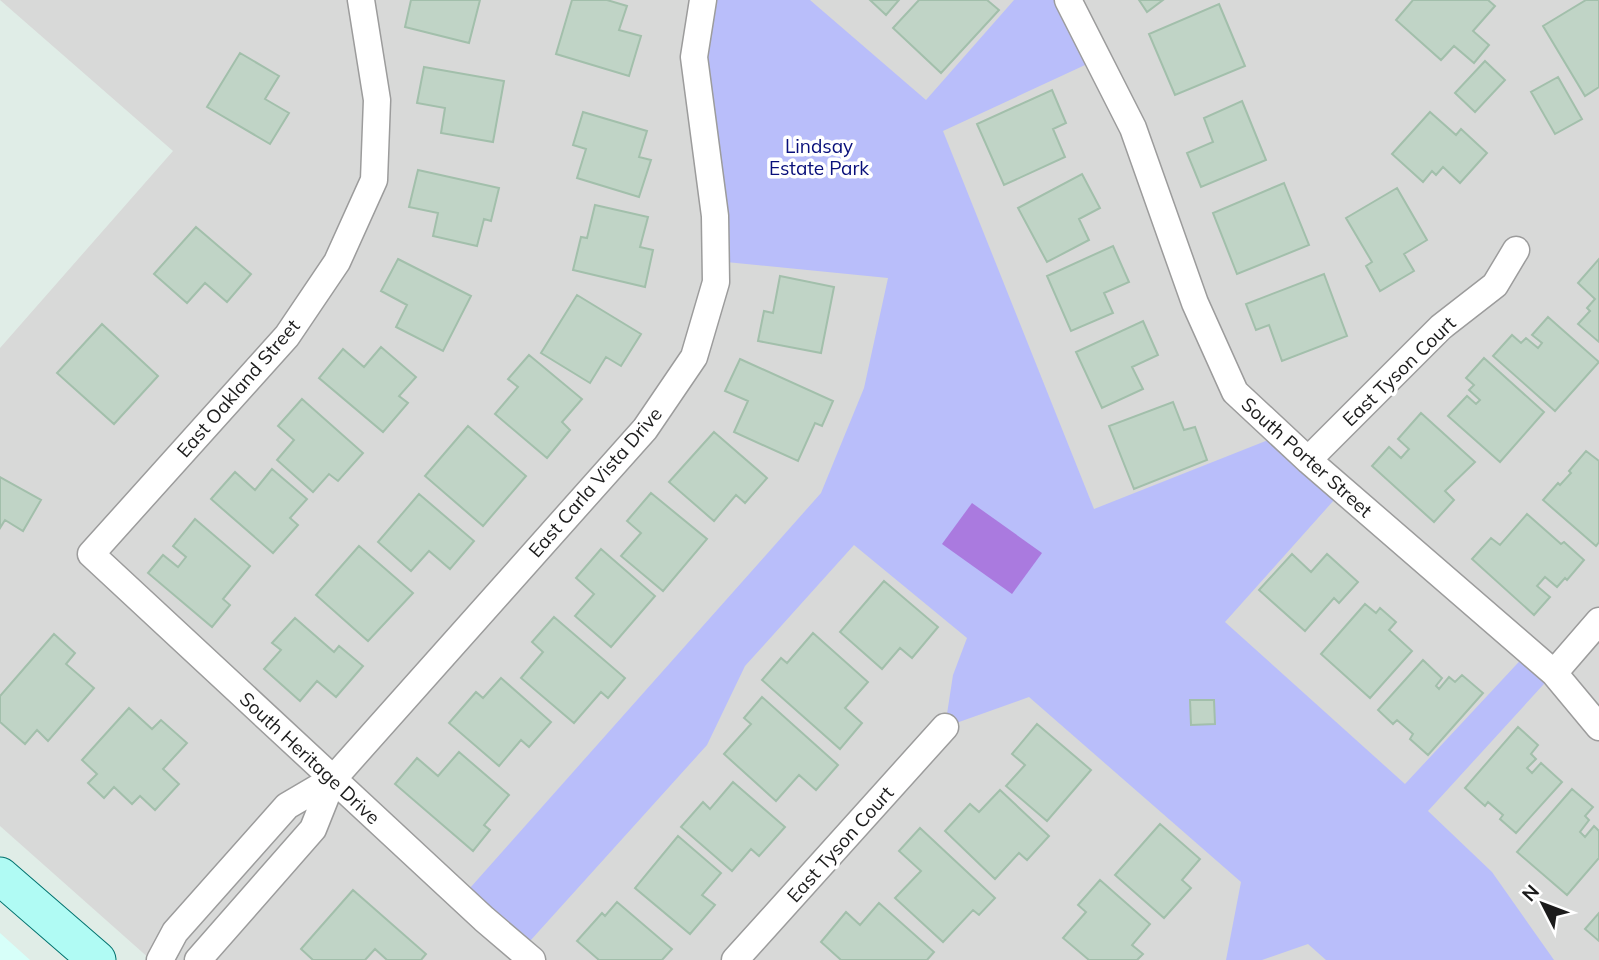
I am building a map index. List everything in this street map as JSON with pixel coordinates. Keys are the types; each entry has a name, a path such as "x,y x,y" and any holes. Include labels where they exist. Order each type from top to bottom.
{"main road":[{"path":"0,876 97,960"}],"street":[{"name":"East Oakland Street","path":"91,554 287,336 337,262 374,180 377,100 361,0"},
{"name":"East Carla Vista Drive","path":"160,960 175,932 287,806 333,779 645,429 694,357 716,282 715,216 694,57 703,0"},
{"name":"South Porter Street","path":"1068,0 1133,128 1195,303 1234,392 1308,460 1554,673 1599,727"},
{"name":"East Tyson Court","path":"1308,460 1441,327 1495,285 1516,250"},
{"name":"South Heritage Drive","path":"91,554 532,960"},
{"path":"1554,673 1599,621"},
{"name":"East Tyson Court","path":"735,960 945,727"},
{"name":"East Carla Vista Drive","path":"198,960 313,829 333,779"}],"shaded area":[{"path":"0,0 1599,0 1599,960 151,960 0,826 0,348 173,151"},
{"path":"972,503 1042,553 1012,594 942,544"},
{"path":"0,933 30,960 0,960"}],"green space":[{"name":"Lindsay Estate Park","path":"703,0 810,0 926,100 1014,0 1068,0 1098,59 943,131 1094,509 1281,435 1343,490 1225,622 1405,784 1529,651 1554,673 1428,811 1492,872 1554,960 1326,960 1308,944 1262,960 1226,960 1241,882 1029,697 945,727 953,675 967,638 854,545 745,666 707,745 521,951 462,897 821,493 864,388 888,278 716,261","holes":["1214,700 1215,724 1191,725 1190,701"]}],"building":[{"path":"411,0 480,0 469,43 405,27"},
{"path":"572,0 607,0 627,6 619,30 641,36 629,76 556,54"},
{"path":"870,0 899,0 886,15"},
{"path":"919,0 987,0 999,10 941,73 893,28"},
{"path":"1139,0 1163,0 1147,12"},
{"path":"1413,0 1488,0 1495,6 1473,31 1489,45 1474,63 1454,46 1441,60 1396,20"},
{"path":"1586,0 1599,0 1599,87 1585,96 1543,26"},
{"path":"1219,4 1245,66 1175,95 1149,34"},
{"path":"240,53 279,76 265,99 289,113 270,144 207,107"},
{"path":"1485,61 1505,80 1475,112 1455,93"},
{"path":"424,67 504,81 493,142 441,133 445,108 417,103"},
{"path":"1558,77 1582,119 1555,134 1531,92"},
{"path":"1052,90 1066,123 1053,129 1065,157 1004,185 977,124"},
{"path":"1242,101 1266,160 1201,187 1187,153 1213,142 1204,118"},
{"path":"583,112 647,131 639,157 651,160 639,197 577,178 586,149 573,145"},
{"path":"1430,112 1456,135 1461,129 1487,153 1460,183 1443,167 1436,175 1432,171 1423,182 1392,154"},
{"path":"418,170 499,188 491,221 484,219 477,246 433,236 438,213 409,207"},
{"path":"1082,174 1100,208 1079,219 1089,240 1047,262 1018,208"},
{"path":"1284,183 1309,245 1237,274 1213,213"},
{"path":"1397,188 1427,240 1404,254 1414,271 1380,291 1366,266 1372,262 1346,218"},
{"path":"595,205 648,217 640,247 653,250 645,287 573,270 581,237 587,238"},
{"path":"196,227 251,274 227,302 205,283 187,303 154,274"},
{"path":"1113,246 1129,282 1104,293 1113,313 1071,331 1047,276"},
{"path":"398,259 471,296 443,351 396,327 407,305 381,291"},
{"path":"1599,259 1599,342 1578,324 1590,311 1587,308 1595,299 1578,283"},
{"path":"1324,274 1347,336 1282,361 1269,325 1256,330 1246,304"},
{"path":"780,276 834,287 821,353 758,341 764,311 773,313"},
{"path":"577,295 641,334 621,366 606,357 590,383 541,353"},
{"path":"1548,317 1599,362 1555,411 1493,356 1512,335 1521,343 1526,338 1538,348 1542,343 1532,335"},
{"path":"1143,321 1158,355 1132,367 1143,389 1102,408 1076,352"},
{"path":"102,324 158,376 114,424 57,373"},
{"path":"381,347 416,377 399,396 408,403 383,432 319,378 343,349 364,367"},
{"path":"529,355 582,399 562,422 570,430 547,458 495,414 518,387 508,379"},
{"path":"1484,358 1544,412 1500,462 1448,416 1467,396 1476,404 1480,400 1469,390 1474,385 1466,378"},
{"path":"740,359 833,401 822,426 815,423 798,461 734,432 748,401 725,391"},
{"path":"302,399 363,453 338,481 329,474 313,492 277,460 294,440 278,426"},
{"path":"1173,402 1184,430 1195,427 1207,460 1134,489 1109,426"},
{"path":"1421,413 1475,462 1445,491 1454,500 1434,522 1372,466 1389,447 1401,458 1409,449 1398,439"},
{"path":"468,426 526,476 483,526 425,476"},
{"path":"714,432 767,478 745,503 736,495 714,521 669,482"},
{"path":"1586,451 1599,461 1599,542 1596,546 1543,500 1571,473 1569,471"},
{"path":"272,469 307,499 290,518 298,525 273,553 211,499 235,472 255,490"},
{"path":"0,477 41,500 23,531 5,520 0,528"},
{"path":"651,493 707,539 663,591 621,556 641,533 627,521"},
{"path":"419,494 474,541 450,569 429,551 411,571 378,542"},
{"path":"1527,514 1584,560 1567,580 1565,578 1557,587 1545,577 1537,586 1550,597 1534,615 1472,559 1491,538 1500,545"},
{"path":"195,519 250,566 223,599 230,605 212,627 148,573 163,555 178,567 186,557 173,546"},
{"path":"359,546 413,593 368,641 316,595"},
{"path":"601,549 655,596 611,647 575,616 594,594 576,578"},
{"path":"1292,554 1311,572 1327,554 1358,582 1339,603 1334,598 1305,631 1259,590"},
{"path":"884,581 938,627 912,658 900,648 882,669 840,632"},
{"path":"1365,604 1376,613 1380,608 1396,622 1389,630 1412,651 1370,698 1321,654"},
{"path":"554,617 625,678 608,698 601,692 574,723 521,678 543,652 532,642"},
{"path":"295,618 334,652 339,646 363,666 336,697 317,681 300,701 264,669 281,650 272,643"},
{"path":"813,633 868,682 845,708 862,723 840,749 762,680 781,658 787,663"},
{"path":"54,634 75,653 66,664 94,688 48,741 37,730 25,744 0,722 0,696"},
{"path":"1423,660 1442,678 1436,686 1439,689 1449,677 1455,682 1462,675 1483,693 1428,755 1410,739 1413,734 1397,720 1393,724 1378,710"},
{"path":"501,678 551,722 529,747 521,740 499,766 449,723 476,692 483,698"},
{"path":"762,697 838,765 816,790 799,775 776,801 724,754 751,724 744,718"},
{"path":"1190,700 1214,700 1215,724 1191,725"},
{"path":"129,708 152,729 161,720 187,743 163,769 179,784 155,810 140,796 132,804 114,787 104,798 88,783 97,774 82,760"},
{"path":"1037,724 1091,770 1047,821 1006,786 1025,765 1012,754"},
{"path":"1518,727 1538,745 1531,754 1536,759 1527,768 1532,773 1541,763 1562,782 1516,833 1500,819 1503,815 1488,802 1485,806 1465,788"},
{"path":"459,752 509,795 484,825 490,830 473,851 395,784 417,758 438,776"},
{"path":"733,782 785,827 759,856 751,849 732,871 681,827 703,802 710,809"},
{"path":"1572,789 1593,807 1585,816 1589,820 1580,832 1585,837 1594,826 1599,831 1599,858 1567,895 1517,852"},
{"path":"1000,790 1049,836 1027,860 1019,853 995,879 945,831 970,804 979,812"},
{"path":"1160,824 1200,859 1182,880 1191,888 1164,918 1115,875"},
{"path":"920,828 995,898 979,915 973,910 943,942 895,898 921,871 899,851"},
{"path":"678,836 721,873 702,895 715,905 690,934 635,888"},
{"path":"1100,880 1150,924 1132,945 1143,954 1137,960 1089,960 1063,938 1086,912 1078,905"},
{"path":"353,890 426,954 421,960 387,960 375,949 365,960 313,960 301,949"},
{"path":"617,902 672,949 662,960 599,960 577,941 602,913 605,916"},
{"path":"879,903 934,952 927,960 841,960 821,942 846,912 860,925"},
{"path":"1599,913 1599,941 1585,929"}]}
